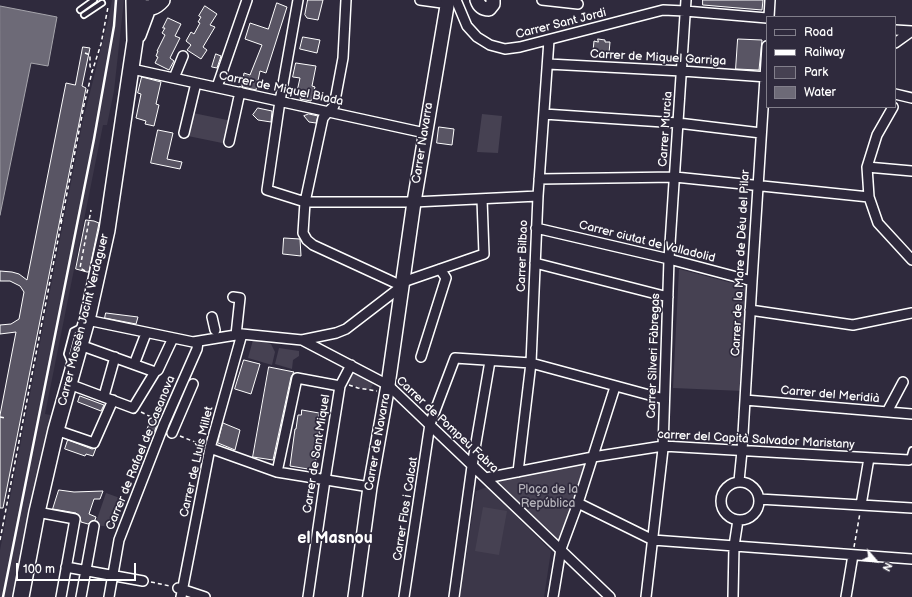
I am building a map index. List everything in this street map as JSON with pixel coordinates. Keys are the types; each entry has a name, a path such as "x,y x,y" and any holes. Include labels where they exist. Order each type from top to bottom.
{"main road":[{"path":"133,0 138,5 148,8 155,6 162,0"},
{"path":"133,0 135,41"},
{"path":"135,41 148,8"},
{"name":"Carrer Mossèn Jacint Verdaguer","path":"21,597 37,512 56,430 86,322 108,230 135,41"}],"street":[{"path":"217,87 247,0"},
{"path":"298,0 280,101 267,190 305,202 414,202 538,196"},
{"path":"346,0 343,58 334,106 323,118 305,202 303,233 313,245 402,284"},
{"path":"420,0 448,1"},
{"path":"477,0 479,6 484,9 489,9 493,4 493,0"},
{"path":"542,0 578,4"},
{"name":"Carrer Murcia","path":"669,259 686,0"},
{"path":"768,16 770,0"},
{"name":"Carrer Sant Jordi","path":"448,1 477,38 505,49 549,40 663,10 766,18"},
{"name":"Carrer Navarra","path":"402,284 425,133 448,1"},
{"path":"896,30 912,31"},
{"path":"896,42 912,31"},
{"name":"Carrer Bilbao","path":"518,472 531,363 536,228 549,40"},
{"path":"174,78 183,56"},
{"name":"Carrer de Miquel Garriga","path":"548,64 766,77"},
{"name":"Carrer de Miquel Biada","path":"132,69 425,133"},
{"name":"Carrer de la Mare de Déu del Pilar","path":"738,481 742,451 761,133 766,77"},
{"path":"184,133 196,83"},
{"path":"230,142 240,92"},
{"path":"898,94 912,98"},
{"path":"892,108 877,135 867,167 869,197 878,223 912,260"},
{"path":"544,114 678,123 761,133"},
{"path":"867,167 912,170"},
{"path":"539,179 675,177 869,197"},
{"path":"86,322 193,342 239,335 302,340 336,333 346,329 402,284 484,254 482,199"},
{"name":"Carrer ciutat de Valladolid","path":"536,228 669,259 752,281"},
{"name":"Carrer Silveri Fàbregas","path":"646,597 663,446 669,259"},
{"path":"535,264 668,297"},
{"path":"421,357 446,278 440,269"},
{"name":"Carrer de Navarra","path":"355,597 370,487 387,389 402,284"},
{"name":"Carrer de Lluís Millet","path":"180,591 210,448 239,335 240,298 233,297"},
{"path":"750,310 853,325 912,313"},
{"path":"212,317 215,330"},
{"path":"135,362 145,336"},
{"path":"69,384 104,396 132,408 155,372 158,370 172,338"},
{"name":"Carrer de Pompeu Fabra","path":"302,340 351,365 387,389 430,424 472,466 561,549 602,594 610,597"},
{"name":"Carrer de Rafael de Casanova","path":"109,597 119,540 164,424 197,349 198,342"},
{"path":"80,345 155,372"},
{"path":"104,396 115,357"},
{"name":"Carrer Flos i Calcat","path":"404,597 430,424 455,358 490,361"},
{"path":"454,597 472,466 490,361 531,363 615,387 664,399"},
{"name":"Carrer de Sant Miquel","path":"308,597 341,384 351,365"},
{"path":"276,472 297,378 341,384"},
{"path":"887,412 903,382"},
{"path":"172,433 193,384"},
{"path":"553,597 561,549 593,457 615,387"},
{"path":"56,430 94,443 113,400"},
{"name":"Carrer del Meridià","path":"745,400 912,414"},
{"name":"carrer del Capità Salvador Maristany","path":"486,478 593,457 663,446 909,460"},
{"path":"210,448 276,472 370,487"},
{"path":"861,505 869,458"},
{"path":"738,481 750,484 755,489 759,499 756,512 745,519 738,520 724,512 721,499 724,490 728,485 738,481"},
{"path":"759,499 912,508"},
{"path":"578,502 653,540 912,559"},
{"path":"37,512 75,519 61,597"},
{"path":"733,597 734,546 738,520"},
{"path":"81,597 94,526"},
{"path":"846,597 853,555"},
{"path":"66,567 144,581"},
{"path":"180,591 205,597"}],"lane":[{"path":"80,10 94,0"},
{"path":"84,15 102,3"},
{"path":"73,369 67,354 73,331 86,322"},
{"path":"909,460 912,450"}],"path":[{"path":"0,540 62,218 92,72 101,44 108,6"},
{"path":"85,53 90,55 90,66 92,72"},
{"path":"87,272 80,268 91,210"},
{"path":"60,222 62,218"},
{"path":"341,384 358,388 387,389"},
{"path":"132,408 164,424"},
{"path":"0,417 5,418"},
{"path":"172,433 210,448"},
{"path":"853,555 861,505"},
{"path":"144,581 180,591"}],"shaded area":[{"path":"112,0 124,0 114,91 107,125 103,125 45,414 51,415 25,532 13,597 0,597 0,550 83,120"},
{"path":"487,487 551,551 544,597 460,597 476,491"}],"green space":[{"path":"193,113 232,121 227,144 188,136"},
{"path":"482,114 502,116 498,153 477,152"},
{"path":"679,269 747,287 743,391 673,388"},
{"path":"253,340 271,344 275,352 272,365 248,358"},
{"path":"279,348 299,351 299,356 293,360 292,369 275,364"},
{"path":"353,374 358,374 374,382 370,390 359,388 347,383"},
{"name":"Plaça de la República","path":"587,463 560,543 493,481"},
{"path":"106,493 120,498 110,527 95,525"},
{"path":"483,507 507,511 499,555 475,551"}],"water":[{"path":"0,6 57,17 48,66 31,63 0,215"}],"building":[{"path":"308,0 323,0 318,20 307,18 305,15"},
{"path":"703,0 763,0 762,10 703,5"},
{"path":"277,3 287,7 266,73 260,71 256,90 243,87 244,73 250,75 262,45 245,39 250,23 268,29"},
{"path":"205,6 217,14 210,25 215,27 203,47 207,50 201,59 187,50 191,45 186,41 191,32 194,34 200,23 198,22 201,17 199,16"},
{"path":"168,18 181,24 175,36 180,38 170,58 174,61 169,70 155,63 158,57 156,56 157,51 165,35 162,33 165,28 163,28"},
{"path":"303,37 320,40 317,53 300,49"},
{"path":"598,39 605,40 605,42 610,42 609,53 593,51 594,41 598,42"},
{"path":"738,39 762,40 759,70 736,69"},
{"path":"83,47 90,48 82,86 86,88 3,508 0,508 0,415 16,332 0,334 0,325 11,324 19,319 24,292 20,286 10,281 0,281 0,271 19,274 27,280 66,83 75,85"},
{"path":"216,54 221,56 217,68 212,67"},
{"path":"296,63 316,66 312,86 315,87 311,101 300,99 301,97 296,96 300,78 293,77"},
{"path":"142,77 161,82 156,104 159,105 154,126 145,124 146,121 136,118 141,94 138,93"},
{"path":"258,108 272,111 271,122 258,120 253,115"},
{"path":"309,114 318,116 316,123 309,122 304,116"},
{"path":"439,127 454,129 452,145 437,143"},
{"path":"158,130 173,133 167,159 182,162 180,169 151,163"},
{"path":"86,220 99,223 89,272 76,269"},
{"path":"284,238 300,239 301,256 283,254"},
{"path":"106,313 138,317 136,324 105,318"},
{"path":"244,360 260,364 251,394 235,389"},
{"path":"269,367 294,372 291,377 273,460 253,457"},
{"path":"80,396 104,405 101,411 78,402"},
{"path":"302,410 319,413 318,419 321,420 319,434 321,434 314,470 290,466 298,415 301,415"},
{"path":"152,418 158,422 154,433 147,430"},
{"path":"223,423 240,430 235,450 218,443"},
{"path":"68,440 92,449 96,448 93,456 86,454 85,456 65,449"},
{"path":"59,490 74,492 103,491 100,499 94,499 89,514 96,517 95,520 88,524 81,522 80,517 76,513 53,509"}],"railway":[{"path":"3,597 94,139 114,26 116,0"}],"district":[{"name":"el Masnou","path":"335,539"}]}
